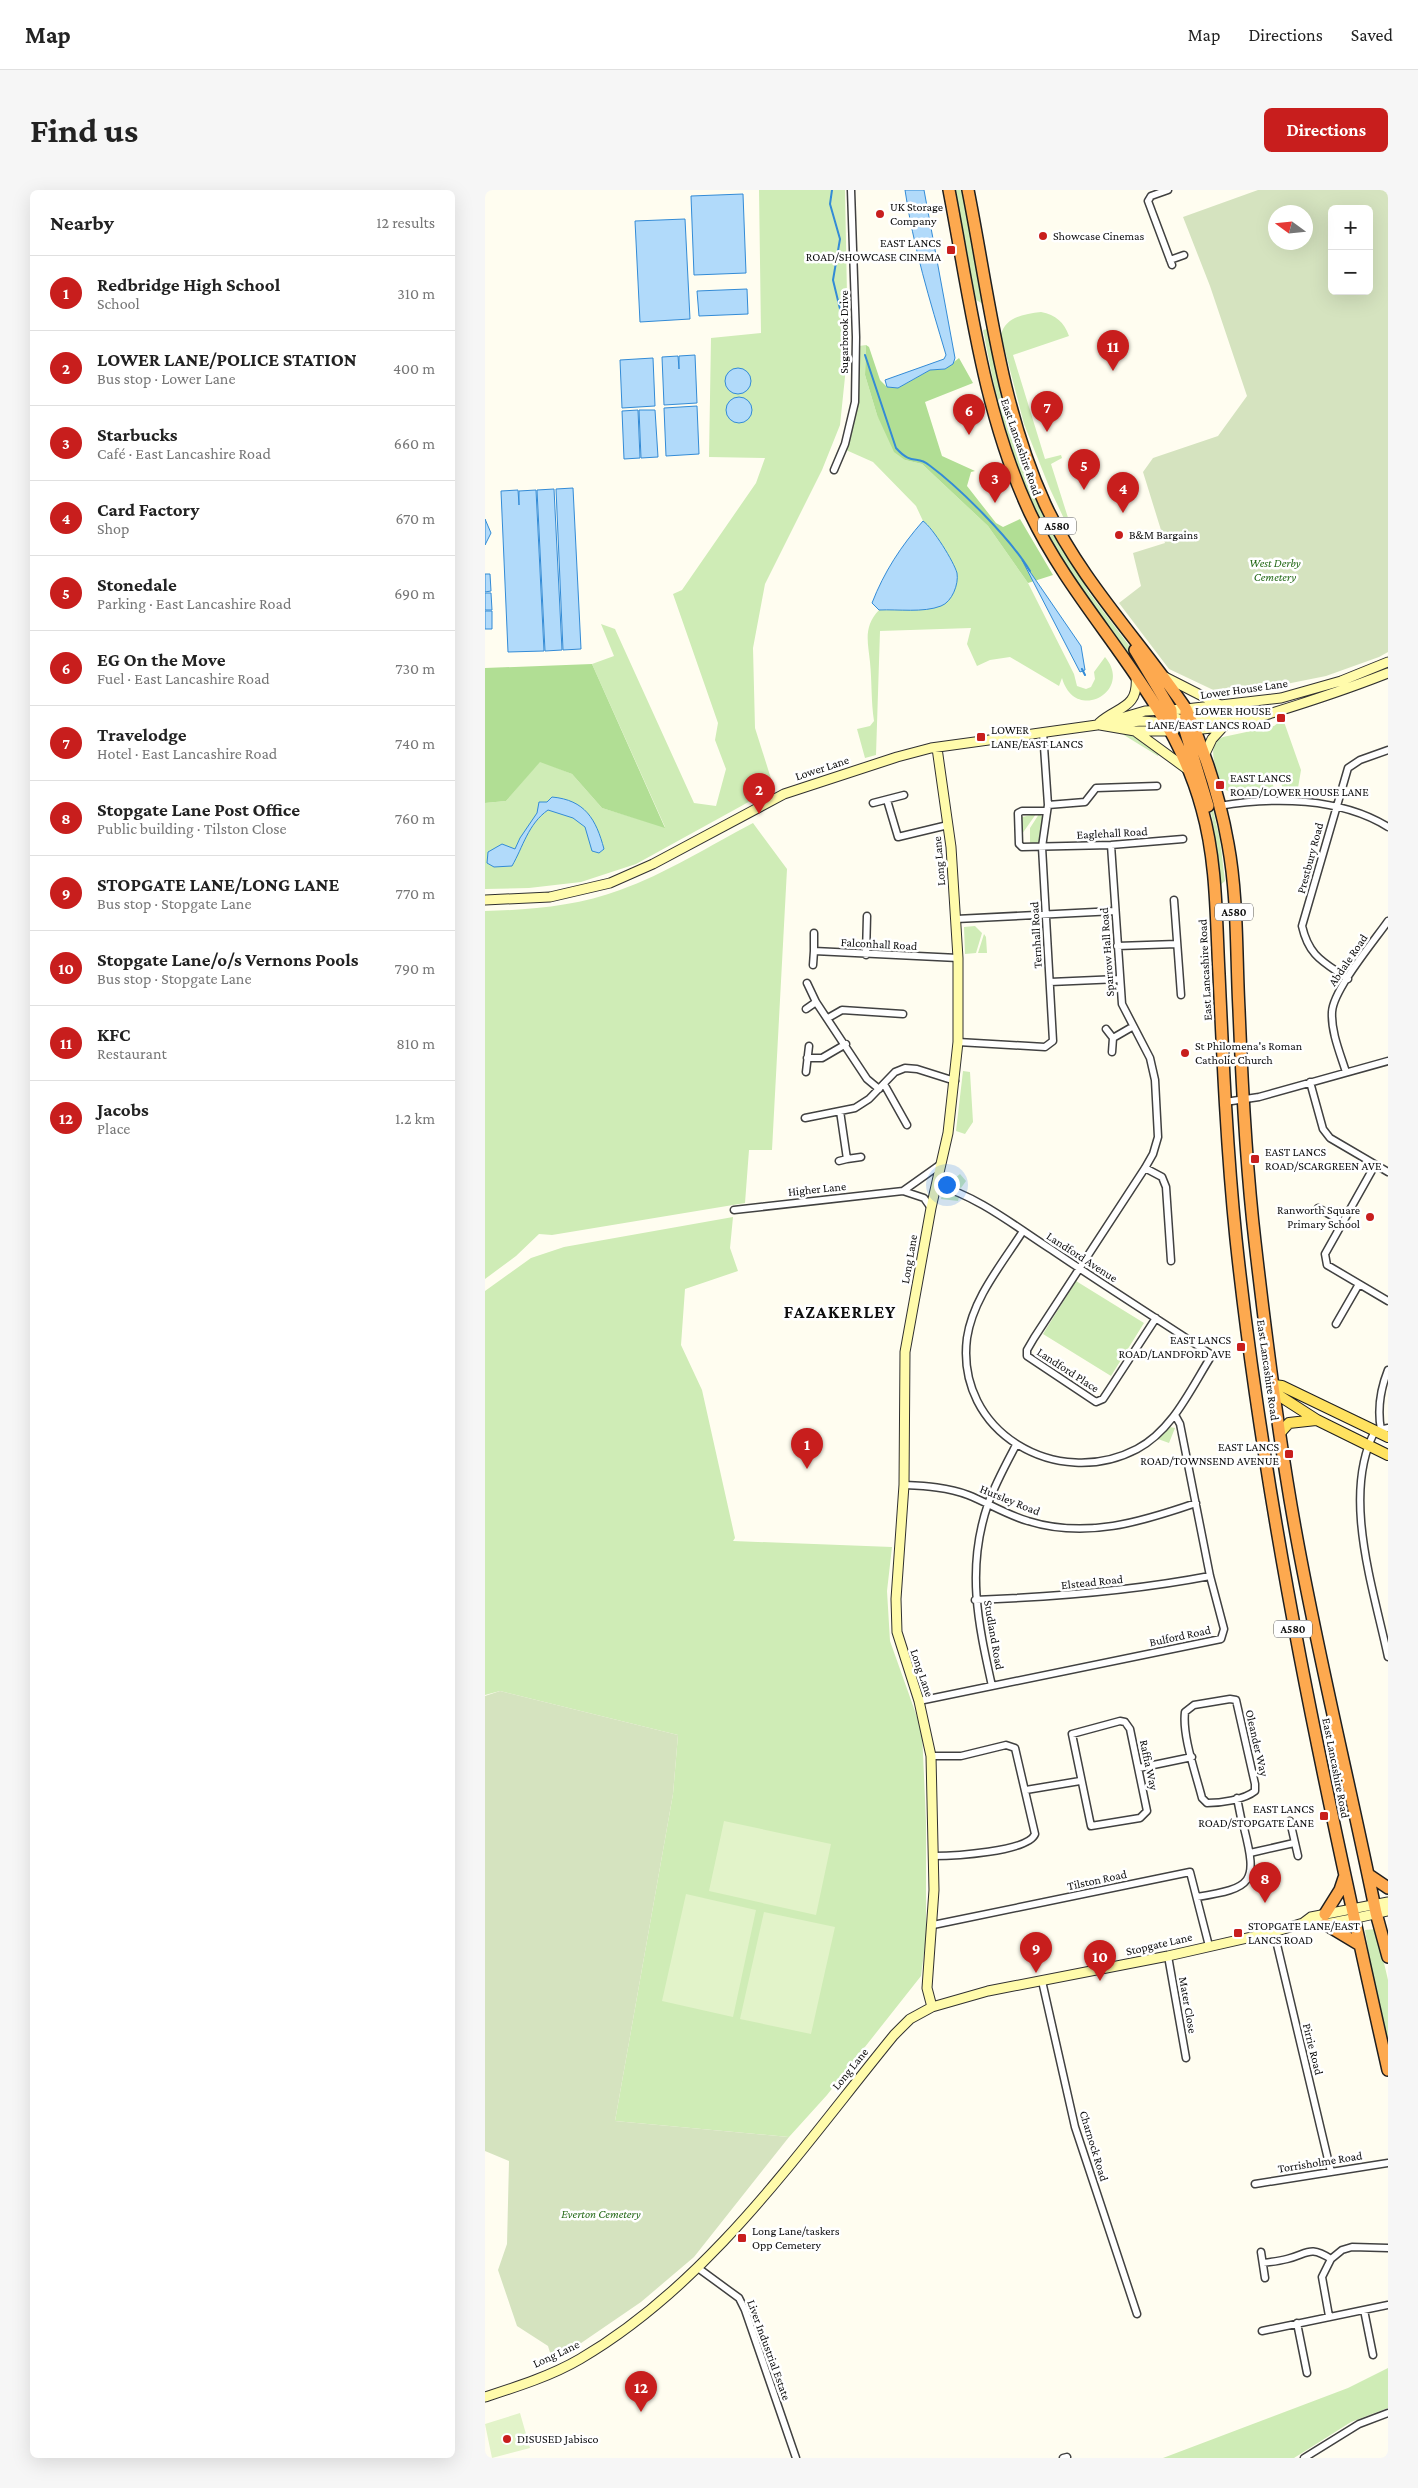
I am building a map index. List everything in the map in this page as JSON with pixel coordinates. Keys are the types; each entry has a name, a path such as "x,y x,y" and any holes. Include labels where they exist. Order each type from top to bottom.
{"highway":[{"name":"East Lancashire Road","path":"949,190 985,381 1008,458 1036,524 1080,597 1135,671 1159,710 1170,721 1202,806 1209,840 1215,893 1225,1102 1236,1239 1274,1520 1292,1624 1344,1878 1353,1913"},
{"name":"East Lancashire Road","path":"969,190 1007,397 1045,505 1082,570 1162,675 1188,723 1204,756 1228,843 1233,881 1243,1100 1255,1239 1272,1389 1295,1528 1313,1619 1369,1874 1380,1909"},
{"path":"1082,570 1092,595 1136,652 1170,721"},
{"path":"1188,723 1209,810 1209,840"},
{"path":"1255,1377 1272,1389 1259,1405"},
{"path":"1369,1874 1388,1888"},
{"path":"1344,1878 1341,1890 1325,1919 1360,1945"},
{"name":"A580","path":"1380,1909 1388,1957"},
{"name":"A580","path":"1353,1913 1388,2070"}],"main road":[{"path":"1272,1389 1282,1386 1381,1433"},
{"path":"1272,1389 1317,1420 1388,1454"},
{"path":"1280,1433 1284,1427 1294,1421 1317,1420"}],"street":[{"name":"Sugarbrook Drive","path":"834,470 845,444 855,402 856,337 851,190"},
{"path":"1168,190 1151,196 1148,200 1171,262 1184,255"},
{"name":"Lower House Lane","path":"1170,721 1188,723 1224,706 1281,698 1311,691 1388,662"},
{"path":"1097,725 1109,714 1125,708 1133,698 1137,686 1135,671"},
{"name":"Lower House Lane","path":"1170,721 1222,728 1331,695 1388,673"},
{"path":"1162,675 1190,691 1224,706"},
{"name":"Lower Lane","path":"485,900 550,896 610,883 653,864 784,794 837,775 897,757 937,748 1097,725 1145,711 1159,710"},
{"path":"1188,723 1282,710"},
{"path":"1097,725 1142,721 1170,721"},
{"name":"Lower Lane","path":"1097,725 1135,731 1170,721"},
{"path":"1204,756 1212,739 1222,728"},
{"path":"1135,731 1187,768"},
{"name":"Ternhall Road","path":"958,1042 1045,1047 1053,1041 1042,847 1047,808 1043,732"},
{"name":"Long Lane","path":"485,2397 579,2360 640,2318 697,2268 741,2224 894,2035 910,2019 932,2007 927,1988 933,1925 931,1756 919,1701 897,1632 896,1599 904,1485 905,1352 931,1208 941,1164 955,1081 958,1042 956,919 948,826 937,748"},
{"name":"Prestbury Road","path":"1348,979 1315,955 1306,943 1303,926 1348,768 1359,760 1388,750"},
{"path":"1047,808 1085,802 1096,788 1157,786"},
{"path":"873,803 904,795"},
{"path":"887,800 898,837 948,826"},
{"path":"1219,806 1279,801 1336,806 1388,826"},
{"name":"Eaglehall Road","path":"1047,808 1019,813 1019,844 1022,847 1111,845 1183,839"},
{"name":"Sparrow Hall Road","path":"1079,1268 1145,1168 1153,1154 1158,1137 1155,1080 1150,1058 1132,1027 1122,1004 1111,845"},
{"path":"1174,900 1181,995"},
{"path":"956,919 1115,911"},
{"path":"866,955 867,916"},
{"name":"Abdale Road","path":"1345,1072 1333,1027 1332,1010 1338,993 1388,921"},
{"path":"813,965 814,933"},
{"path":"1117,946 1177,944"},
{"name":"Falconhall Road","path":"813,951 958,958"},
{"path":"1050,982 1119,979"},
{"path":"807,983 816,1002 846,1044 867,1079 881,1086 907,1126"},
{"path":"806,1008 816,1002"},
{"path":"828,1018 842,1010 903,1014"},
{"path":"1113,1038 1132,1027"},
{"path":"1106,1028 1113,1038 1111,1052"},
{"path":"807,1058 822,1058 846,1044"},
{"path":"806,1072 809,1046"},
{"path":"1225,1102 1259,1097 1388,1061"},
{"path":"805,1118 855,1108 895,1072 905,1068 917,1069 955,1081"},
{"path":"1310,1082 1323,1130 1330,1138 1388,1172"},
{"path":"840,1111 847,1159"},
{"path":"839,1161 861,1157"},
{"name":"Higher Lane","path":"903,1191 941,1164"},
{"path":"1375,1165 1325,1254 1325,1260 1327,1265 1388,1301"},
{"path":"1145,1168 1162,1177 1165,1187 1171,1261"},
{"name":"Landford Avenue","path":"936,1185 953,1189 974,1200 1212,1355 1175,1416"},
{"name":"Higher Lane","path":"734,1210 903,1191 924,1198 931,1208"},
{"path":"1318,1208 1343,1222"},
{"path":"1023,1231 984,1291 973,1314 967,1338 967,1361 971,1386 981,1408 997,1429 1016,1445 1058,1462 1079,1464 1106,1460 1138,1449 1175,1416"},
{"name":"Landford Place","path":"1079,1268 1027,1350 1027,1356 1032,1362 1097,1402 1103,1399 1156,1318"},
{"path":"1336,1324 1359,1284"},
{"path":"1381,1433 1379,1403 1381,1387 1388,1370"},
{"name":"Bulford Road","path":"919,1701 1221,1639 1225,1628 1210,1576 1180,1424 1175,1416"},
{"path":"1388,1428 1368,1445 1363,1459 1360,1500 1363,1536 1388,1657"},
{"name":"Studland Road","path":"992,1686 979,1630 975,1600 975,1564 988,1504 1016,1445"},
{"name":"Hursley Road","path":"904,1485 944,1488 966,1494 1008,1514 1045,1526 1086,1530 1107,1529 1157,1517 1196,1503"},
{"name":"Elstead Road","path":"975,1600 1065,1596 1150,1587 1210,1576"},
{"name":"Oleander Way","path":"1230,1699 1236,1700 1255,1791 1237,1798 1207,1802 1202,1798 1192,1757 1184,1718 1185,1712 1194,1705 1230,1699"},
{"name":"Raffia Way","path":"1125,1722 1130,1729 1147,1811 1140,1818 1091,1826 1080,1781 1072,1734 1111,1723 1125,1722"},
{"path":"931,1756 961,1756 1011,1746 1015,1748 1035,1834 1033,1839 1007,1847 967,1855 933,1856"},
{"path":"1139,1768 1192,1757"},
{"path":"1026,1790 1080,1781"},
{"path":"1197,1897 1231,1892 1249,1878 1252,1870 1250,1853 1237,1798"},
{"path":"1290,1821 1298,1856"},
{"path":"1250,1853 1294,1844"},
{"name":"Tilston Road","path":"933,1925 1190,1872 1209,1946"},
{"name":"Stopgate Lane","path":"932,2007 987,1991 1168,1956 1274,1932 1303,1923 1310,1925 1325,1919 1380,1909 1388,1902"},
{"name":"Pirrie Road","path":"1274,1932 1331,2172"},
{"name":"Mater Close","path":"1168,1956 1186,2058"},
{"name":"Charnock Road","path":"1042,1981 1075,2127 1137,2314"},
{"name":"Torrisholme Road","path":"1255,2184 1388,2163"},
{"path":"1329,2316 1322,2276 1331,2259 1343,2250 1352,2247 1388,2248"},
{"path":"1263,2263 1288,2259 1307,2251 1319,2251 1331,2259"},
{"path":"1261,2252 1265,2278"},
{"name":"Liver Industrial Estate","path":"697,2268 739,2298 745,2310 796,2458"},
{"path":"1262,2331 1388,2305"},
{"path":"1363,2310 1373,2355"},
{"path":"1297,2323 1307,2373"},
{"path":"1305,2458 1359,2424 1388,2413"}],"green space":[{"path":"759,190 845,190 848,348 840,425 822,470 765,584 753,648 755,728 774,788 636,864 581,882 529,888 485,889 485,803 506,801 540,761 572,774 602,808 665,827 592,664 614,656 601,624 615,629 694,803 716,806 726,769 715,740 718,723 673,594 682,590 756,483 765,458 709,457 711,338 761,333"},
{"path":"953,190 962,190 983,304 973,298"},
{"name":"West Derby Cemetery","path":"1258,190 1388,190 1388,652 1326,676 1226,696 1169,669 1119,603 1141,586 1133,553 1165,543 1143,472 1153,458 1218,436 1247,396 1210,286 1183,217"},
{"path":"1041,312 1059,320 1069,336 1013,355 1045,459 1061,455 1062,458 1051,464 1070,524 1067,525 1050,489 1024,424 1001,335 1003,329 1011,320 1022,315"},
{"path":"988,329 1002,401 1021,458 1088,591 1134,652 1135,659 1133,660 1090,602 1050,542 1020,478 998,417 997,400 983,330"},
{"path":"866,345 865,375 877,415 905,460 922,464 988,526 1028,583 1074,674 1077,686 1086,689 1091,687 1095,679 1094,672 1105,657 1112,670 1112,681 1108,691 1099,698 1089,701 1078,699 1069,692 1062,678 1059,686 1010,657 990,660 977,666 967,644 971,628 880,631 876,755 865,758 857,729 870,726 874,721 868,635 874,616 879,610 928,609 957,574 951,561 923,521 916,506 873,462 846,450 857,408 859,346"},
{"path":"866,345 869,347 880,380 887,387 898,388 930,370 945,369 959,358 973,383 925,402 942,456 975,471 971,472 967,486 996,523 1003,527 1020,519 1053,575 1028,583 988,526 922,464 905,460 894,452 877,415 865,375"},
{"path":"592,664 665,828 602,808 572,774 540,762 506,801 485,803 485,668"},
{"path":"1283,719 1301,770 1297,794 1284,793 1279,776 1271,779 1274,788 1271,793 1239,795 1223,789 1213,753 1217,741 1223,737 1274,726"},
{"path":"1119,732 1135,735 1160,752 1158,756"},
{"path":"1211,801 1220,840 1225,881 1218,887 1213,823 1209,802"},
{"path":"1036,814 1022,834 1022,817"},
{"path":"1039,814 1043,817 1040,840 1039,843 1030,843 1030,828"},
{"path":"753,823 787,869 772,1150 749,1150 745,1203 552,1235 539,1234 516,1256 485,1279 485,911 554,906 604,895 654,876"},
{"path":"975,926 982,933 976,953 965,954 964,927"},
{"path":"984,934 986,937 987,953 978,953"},
{"path":"963,1071 970,1072 973,1122 965,1134 956,1131"},
{"path":"960,1174 966,1181 961,1188 949,1183"},
{"path":"948,1193 959,1197 958,1201 941,1199 942,1195"},
{"path":"733,1217 730,1248 738,1271 685,1289 681,1345 702,1390 735,1538 733,1541 892,1547 887,1591 890,1641 922,1731 926,1822 926,1937 921,1976 827,2095 789,2137 615,2121 673,1794 678,1735 500,1691 485,1695 485,1291 531,1258 564,1247"},
{"path":"1076,1281 1144,1323 1111,1376 1043,1334"},
{"path":"1170,1427 1175,1428 1169,1443 1158,1439"},
{"name":"Everton Cemetery","path":"500,1691 678,1735 673,1794 615,2121 789,2137 694,2257 641,2302 568,2352 552,2359 548,2346 517,2326 498,2270 507,2244 509,2161 485,2151 485,1696"},
{"path":"724,1821 831,1844 816,1915 709,1891"},
{"path":"686,1894 756,1910 733,2017 662,2001"},
{"path":"764,1912 835,1927 811,2034 740,2019"},
{"path":"1376,1929 1388,1980 1388,2048 1374,1987 1365,1930"},
{"path":"1388,2368 1388,2408 1351,2422 1294,2458 1163,2458 1348,2388"},
{"name":"DISUSED Jabisco","path":"520,2413 530,2448 492,2458 485,2424"}],"water":[{"path":"905,190 924,190 955,358 953,364 945,369 930,370 898,388 887,387 885,380 944,359 946,355 917,253"},
{"path":"743,194 746,273 694,275 691,196"},
{"path":"685,219 690,319 640,322 635,221"},
{"path":"747,289 748,314 699,316 697,291"},
{"path":"695,355 697,403 664,405 662,357 678,356 679,369 679,356"},
{"path":"653,358 655,406 622,408 620,360"},
{"path":"738,368 747,372 751,381 747,390 738,394 729,390 725,381 729,372"},
{"path":"739,397 748,401 752,410 748,419 739,423 730,419 726,410 730,401"},
{"path":"697,406 699,454 666,456 664,408"},
{"path":"638,410 640,458 624,459 622,411"},
{"path":"639,410 655,410 658,457 641,458"},
{"path":"573,488 581,649 563,650 556,489"},
{"path":"554,489 562,650 545,651 537,490"},
{"path":"518,490 519,505 519,491 536,490 544,651 508,652 501,491"},
{"path":"485,519 491,533 485,545"},
{"path":"923,521 948,554 955,568 957,582 954,592 945,604 934,608 879,610 872,603 882,581 900,550"},
{"path":"1022,560 1081,646 1085,670 1080,672"},
{"path":"485,574 490,574 491,591 485,592"},
{"path":"485,593 491,593 492,610 485,610"},
{"path":"485,611 492,611 492,629 485,629"},
{"path":"552,797 573,802 587,813 593,820 604,849 599,853 592,851 585,827 573,818 548,810 535,822 512,866 494,867 487,863 488,852 502,844 515,849 537,813 539,802 547,802"}],"waterway":[{"path":"832,190 830,204 840,239 833,280 848,342"},
{"path":"865,355 896,448 910,459 925,462 955,487 984,514 1030,571"},
{"path":"1082,669 1085,675"}],"place":[{"name":"UK Storage Company","path":"880,214"},
{"name":"Showcase Cinemas","path":"1043,236"},
{"name":"EAST LANCS ROAD/SHOWCASE CINEMA","path":"951,250"},
{"name":"KFC","path":"1113,371"},
{"name":"Travelodge","path":"1047,432"},
{"name":"EG On the Move","path":"969,435"},
{"name":"Stonedale","path":"1084,490"},
{"name":"Starbucks","path":"995,503"},
{"name":"Card Factory","path":"1123,513"},
{"name":"B&M Bargains","path":"1119,535"},
{"name":"LOWER HOUSE LANE/EAST LANCS ROAD","path":"1281,718"},
{"name":"LOWER LANE/EAST LANCS","path":"981,737"},
{"name":"EAST LANCS ROAD/LOWER HOUSE LANE","path":"1220,785"},
{"name":"LOWER LANE/POLICE STATION","path":"759,814"},
{"name":"St Philomena's Roman Catholic Church","path":"1185,1053"},
{"name":"EAST LANCS ROAD/SCARGREEN AVE","path":"1255,1159"},
{"name":"Ranworth Square Primary School","path":"1370,1217"},
{"name":"EAST LANCS ROAD/LANDFORD AVE","path":"1241,1347"},
{"name":"EAST LANCS ROAD/TOWNSEND AVENUE","path":"1289,1454"},
{"name":"Redbridge High School","path":"807,1469"},
{"name":"EAST LANCS ROAD/STOPGATE LANE","path":"1324,1816"},
{"name":"Stopgate Lane Post Office","path":"1265,1903"},
{"name":"STOPGATE LANE/EAST LANCS ROAD","path":"1238,1933"},
{"name":"STOPGATE LANE/LONG LANE","path":"1036,1973"},
{"name":"Stopgate Lane/o/s Vernons Pools","path":"1100,1981"},
{"name":"Long Lane/taskers Opp Cemetery","path":"742,2238"},
{"name":"Jacobs","path":"641,2412"},
{"name":"DISUSED Jabisco","path":"507,2439"}],"district":[{"name":"FAZAKERLEY","path":"840,1312"}]}
